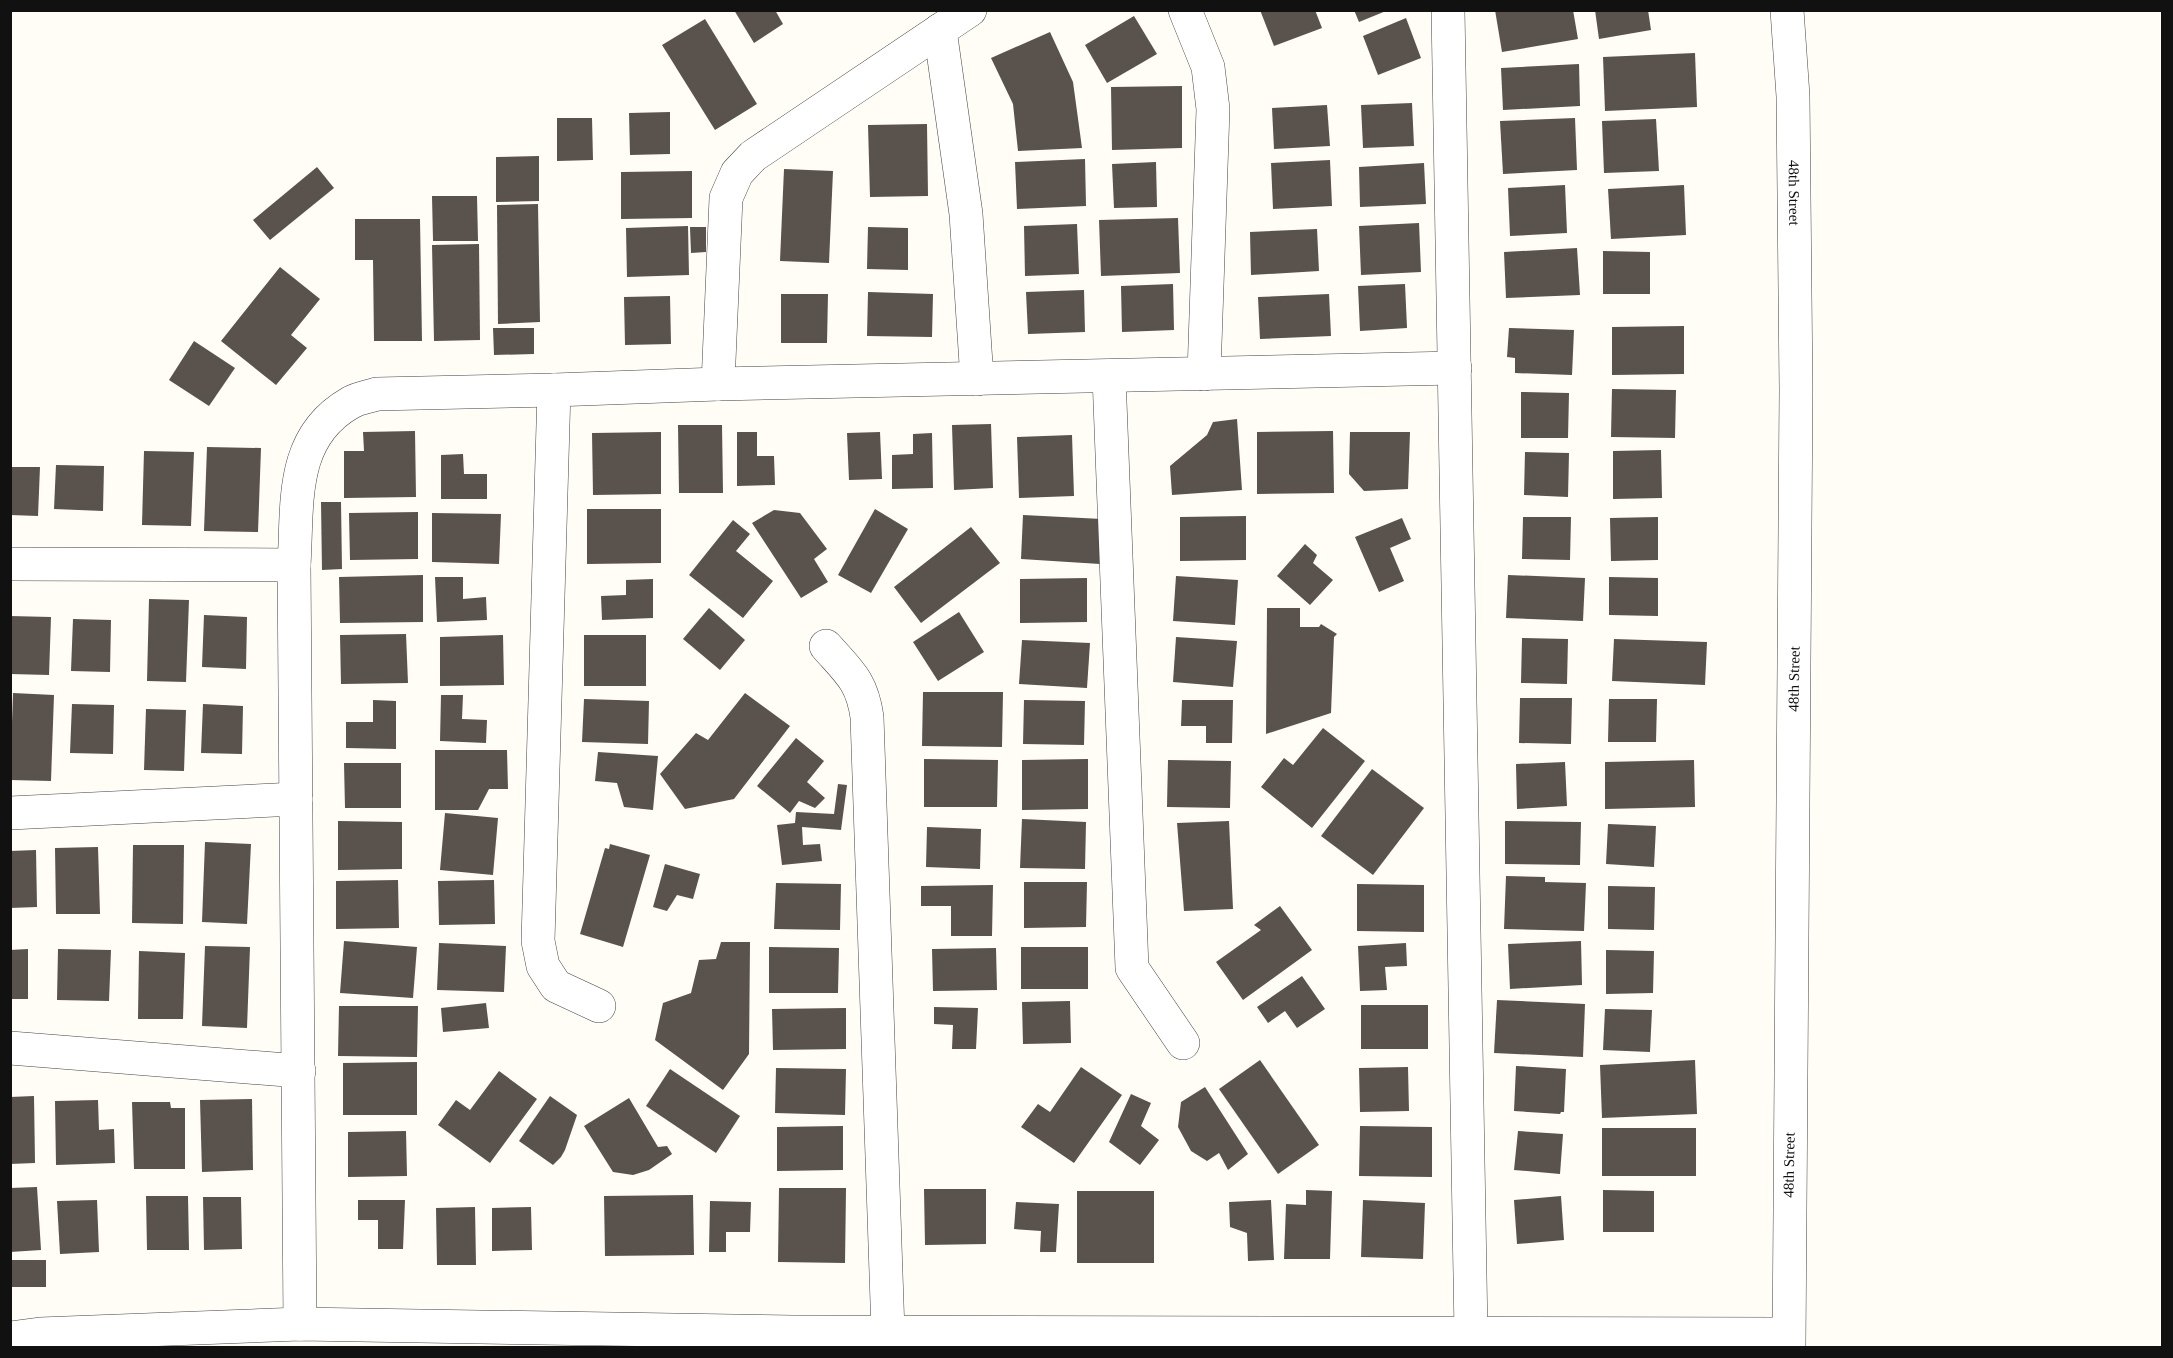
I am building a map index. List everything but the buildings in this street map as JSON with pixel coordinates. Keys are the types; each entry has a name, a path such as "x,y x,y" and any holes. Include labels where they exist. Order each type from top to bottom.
{"street":[{"path":"718,384 726,198 737,173 753,156 970,10"},
{"path":"1185,10 1208,67 1214,109 1204,374"},
{"path":"1448,10 1471,1333"},
{"name":"48th Street","path":"1787,10 1794,96 1797,390 1788,1341"},
{"path":"940,30 966,214 977,379"},
{"path":"300,1324 294,566 300,471 312,440 328,418 352,401 377,394 1455,368"},
{"path":"1109,376 1132,968 1183,1043"},
{"path":"554,390 538,941 543,966 556,986 599,1006"},
{"path":"10,564 294,566"},
{"path":"826,646 854,677 864,697 867,717 888,1332"},
{"path":"10,813 296,799"},
{"path":"10,1048 299,1071"},
{"path":"10,1338 40,1334 300,1324 542,1338 793,1340 888,1332 1471,1333 1788,1341"}]}
